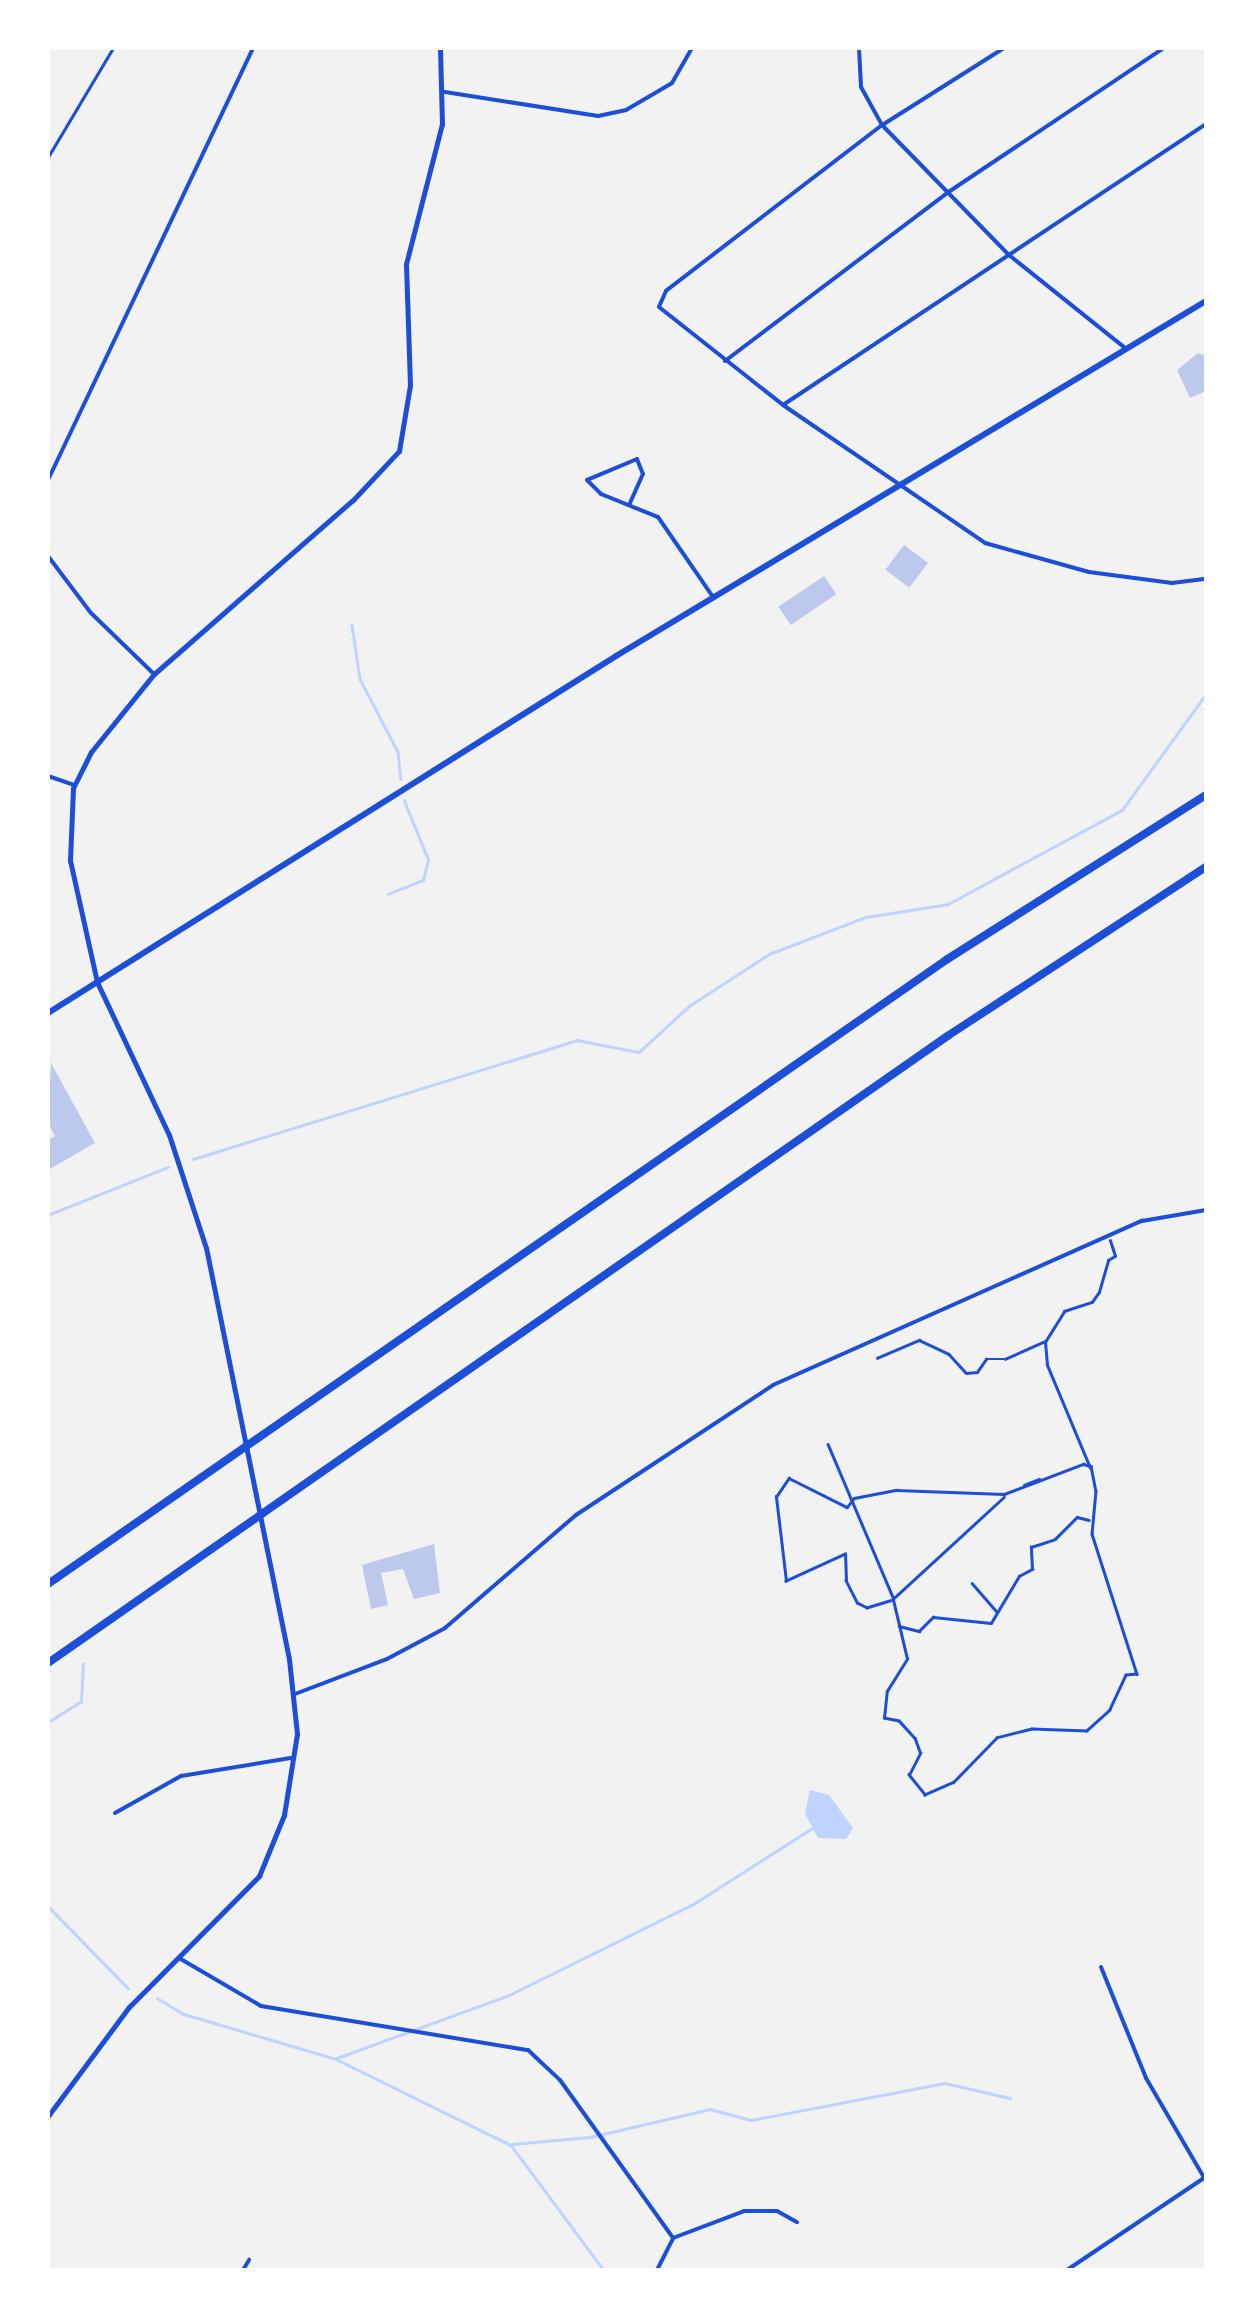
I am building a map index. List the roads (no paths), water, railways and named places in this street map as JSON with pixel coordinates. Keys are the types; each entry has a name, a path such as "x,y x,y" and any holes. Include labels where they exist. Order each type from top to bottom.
{"highway":[{"path":"48,1584 946,960 1206,794"},
{"path":"48,1663 949,1035 1206,868"}],"main road":[{"path":"48,1012 713,597 1206,301"}],"street":[{"path":"48,480 253,48"},
{"path":"48,2116 119,2018 260,1876 284,1815 296,1757 295,1694 240,1414 184,1170 97,982 70,860 74,785 90,752 154,674 354,500 399,451 410,385 406,264 445,92 440,48"},
{"path":"445,92 598,116 626,110 672,83 692,48"},
{"path":"859,48 861,87 882,125 1010,256 1125,348"},
{"path":"1004,48 882,125 659,298 667,316 783,405 895,486 984,543 1136,579 1206,579"},
{"path":"726,361 947,193 1164,48"},
{"path":"783,405 1206,124"},
{"path":"630,504 643,474 637,459 587,480 601,494 658,517 713,597"},
{"path":"48,556 91,613 154,674"},
{"path":"48,776 74,785"},
{"path":"295,1694 387,1659 445,1628 576,1515 773,1386 1153,1218 1206,1210"},
{"path":"115,1813 181,1776 296,1757"},
{"path":"179,1958 260,2006 528,2050 560,2080 673,2238"},
{"path":"1066,2270 1205,2179 1146,2078 1101,1967"},
{"path":"656,2270 673,2238 744,2211 777,2211 797,2222"},
{"path":"243,2270 249,2260"}],"water":[{"path":"810,1790 829,1795 853,1828 846,1839 818,1838 805,1814"}],"waterway":[{"path":"352,625 360,679 398,752 401,779"},
{"path":"193,1159 577,1040 639,1052 689,1006 769,954 866,917 948,904 1122,810 1206,694"},
{"path":"388,894 423,880 428,860 404,801"},
{"path":"48,1215 168,1167"},
{"path":"48,1722 81,1701 83,1664"},
{"path":"337,2058 509,1995 695,1903 814,1827"},
{"path":"48,1906 128,1988"},
{"path":"157,1998 184,2014 336,2059 511,2145 604,2270"},
{"path":"512,2144 590,2137 710,2109 751,2120 945,2083 1010,2098"}]}
